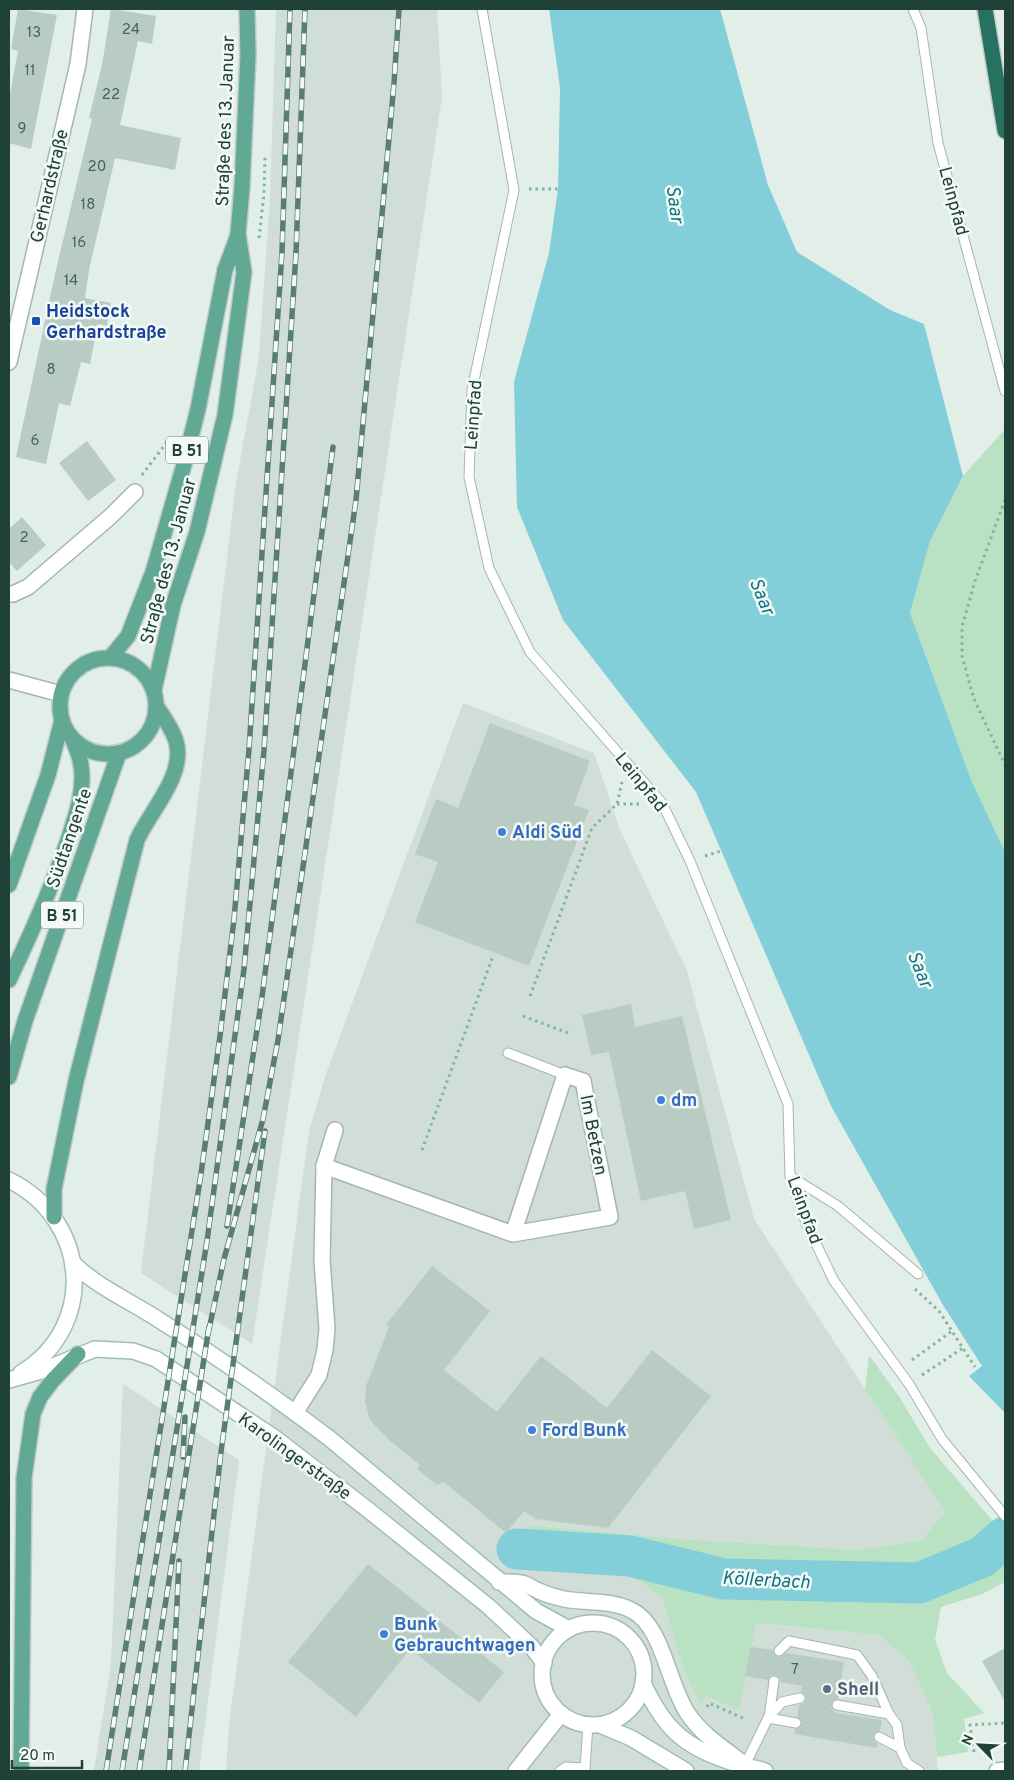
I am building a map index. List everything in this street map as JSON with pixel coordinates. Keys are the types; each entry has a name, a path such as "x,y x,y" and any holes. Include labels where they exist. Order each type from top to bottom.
{"highway":[{"path":"985,9 1005,131"}],"main road":[{"name":"Gerhardstraße","path":"9,362 78,64 86,9"},
{"name":"Straße des 13. Januar","path":"154,690 173,605 197,532 225,415 244,272 238,234 246,102 247,9"},
{"name":"Straße des 13. Januar","path":"111,657 128,636 153,572 198,410 225,270 238,234"},
{"path":"9,594 13,594 28,586 111,516 135,492"},
{"path":"111,657 134,665 148,680 154,690 157,707 154,724 146,736 134,747 119,754 99,754 81,746 66,731 60,706 61,694 67,681 82,665 93,660 111,657"},
{"path":"9,680 61,694"},
{"path":"54,1217 54,1188 76,1081 137,840 167,789 178,766 176,742 157,707"},
{"path":"9,885 48,775 62,720"},
{"name":"Südtangente","path":"9,980 38,921 63,856 76,815 81,788 81,764 73,740"},
{"name":"Südtangente","path":"9,1078 25,1021 119,754"},
{"name":"Im Betzen","path":"324,1166 513,1234 610,1217 583,1081 565,1075 513,1234"},
{"path":"295,1412 319,1375 325,1350 327,1329 322,1260 324,1166 335,1130"},
{"name":"Karolingerstraße","path":"9,1180 34,1196 54,1217 66,1237 73,1264 70,1310 60,1333 44,1355 34,1364 9,1380"},
{"name":"Karolingerstraße","path":"73,1264 87,1277 156,1318 295,1412 329,1438 499,1582 536,1611 570,1629"},
{"name":"Karolingerstraße","path":"9,1380 95,1349 133,1351 156,1359 275,1438 375,1515 488,1606 531,1646 544,1662"},
{"path":"21,1771 24,1478 33,1414 40,1397 53,1380 78,1354"},
{"path":"499,1582 524,1583 538,1591 586,1603 614,1604 641,1616 654,1632 676,1693 690,1716 701,1731 745,1765"},
{"path":"594,1725 611,1722 626,1713 637,1699 644,1674 642,1658 628,1636 613,1627 596,1623 579,1625 570,1629 552,1645 544,1662 542,1672 545,1690 553,1705 561,1714 571,1720 594,1725 631,1738 686,1771"},
{"path":"643,1683 650,1699 664,1721 684,1741 729,1762 765,1771"},
{"path":"516,1771 561,1714"},
{"path":"997,1771 1005,1770"}],"lane":[{"name":"Leinpfad","path":"482,9 514,190 472,390 469,477 489,568 530,652 662,804 690,861 788,1104 790,1176 806,1223 834,1281 909,1384 942,1439 1005,1516"},
{"name":"Leinpfad","path":"913,9 921,28 938,143 1005,391"},
{"path":"508,1053 565,1075"},
{"path":"790,1176 838,1206 918,1274"},
{"path":"779,1651 789,1641 856,1655 872,1676 889,1714 897,1725 900,1748 907,1763 919,1771"},
{"path":"768,1718 774,1681"},
{"path":"745,1765 768,1718 782,1702 800,1698"},
{"path":"837,1705 889,1714"},
{"path":"768,1718 796,1723"},
{"path":"560,1771 566,1767 583,1770 594,1725"},
{"path":"879,1738 900,1748"}],"path":[{"path":"514,190 558,189"},
{"path":"135,492 142,475 171,437"},
{"path":"1005,500 975,581 962,627 962,656 974,699 1005,766"},
{"path":"530,996 592,828 617,804 627,764"},
{"path":"422,1150 493,956"},
{"path":"523,1016 571,1034"},
{"path":"925,1351 952,1331"},
{"path":"936,1366 963,1348"},
{"path":"714,1704 742,1718"},
{"path":"974,1752 970,1725 1005,1723"}],"shaded area":[{"path":"276,9 437,9 442,97 252,1344 141,1273 236,483 259,357 270,197"},
{"path":"463,703 594,753 620,830 687,971 754,1219 945,1511 923,1540 859,1550 678,1539 529,1525 588,1568 612,1570 638,1580 663,1598 755,1623 879,1635 909,1661 932,1711 938,1771 226,1771 229,1724 309,1131 326,1074"},
{"path":"123,1384 239,1460 199,1771 94,1771 111,1664"}],"green space":[{"path":"1005,429 1005,852 972,782 910,613 930,541 963,476"},
{"path":"869,1355 900,1398 930,1448 1005,1535 1005,1582 982,1594 941,1607 935,1640 947,1673 984,1713 964,1719 968,1752 937,1757 932,1711 909,1661 879,1635 756,1623 739,1710 705,1695 701,1703 688,1679 679,1655 663,1598 638,1580 612,1570 535,1565 512,1546 529,1525 678,1539 859,1550 923,1540 945,1511 865,1389"}],"water":[{"name":"Saar","path":"549,9 720,9 768,185 797,252 890,310 924,324 963,476 930,541 910,613 972,782 1005,852 1005,1413 969,1376 982,1366 943,1305 831,1106 696,792 563,620 517,507 514,382 549,253 558,189 560,88"}],"building":[{"path":"18,9 57,15 31,149 9,143 9,99 18,51 11,49"},
{"path":"111,9 156,16 152,44 138,41 120,125 181,138 175,170 115,158 89,270 85,298 111,303 107,326 98,324 90,364 81,362 70,406 59,403 46,464 16,457 55,274 92,119 89,118 102,65"},
{"path":"87,441 116,480 88,501 59,463"},
{"path":"22,517 46,545 17,571 9,562 9,529"},
{"name":"Aldi Süd","path":"490,723 590,761 574,805 589,810 529,966 415,922 438,862 415,854 436,799 458,808"},
{"name":"dm","path":"631,1004 635,1027 682,1016 731,1220 694,1229 685,1191 641,1201 609,1052 591,1055 582,1015"},
{"name":"Ford Bunk","path":"432,1266 490,1311 444,1370 497,1412 541,1356 607,1408 652,1350 711,1396 608,1528 535,1519 524,1511 506,1533 444,1482 437,1485 417,1469 420,1465 389,1440 370,1420 365,1402 366,1386 389,1327 386,1325"},
{"name":"Bunk Gebrauchtwagen","path":"368,1564 504,1672 479,1703 410,1649 356,1717 288,1662"},
{"path":"751,1647 773,1650 774,1655 778,1657 786,1653 844,1662 838,1699 832,1701 831,1708 836,1713 882,1720 880,1731 875,1732 873,1737 874,1741 878,1744 877,1748 794,1734 795,1729 802,1724 797,1717 799,1705 804,1703 806,1699 805,1694 801,1692 802,1686 780,1682 780,1678 775,1675 771,1675 768,1680 745,1676"},
{"path":"1005,1648 1005,1702 982,1661"}],"waterway":[{"name":"Köllerbach","path":"517,1549 630,1556 724,1579 919,1583 982,1557 1005,1537"}],"railway":[{"path":"106,1771 201,1174 234,919 249,749 282,252 290,9"},
{"path":"122,1771 207,1241 244,969 264,750 296,253 305,9"},
{"path":"208,1334 224,1259 263,1119 278,1040 356,500 399,9"},
{"path":"227,1226 262,997 333,447"},
{"path":"185,1771 221,1452 265,1131"},
{"path":"139,1771 209,1327"},
{"path":"183,1457 185,1417"},
{"path":"169,1771 179,1561"}],"place":[{"name":"Heidstock Gerhardstraße","path":"36,321"},
{"name":"Aldi Süd","path":"502,832"},
{"name":"dm","path":"661,1100"},
{"name":"Ford Bunk","path":"532,1430"},
{"name":"Bunk Gebrauchtwagen","path":"384,1634"},
{"name":"Shell","path":"827,1689"}]}
